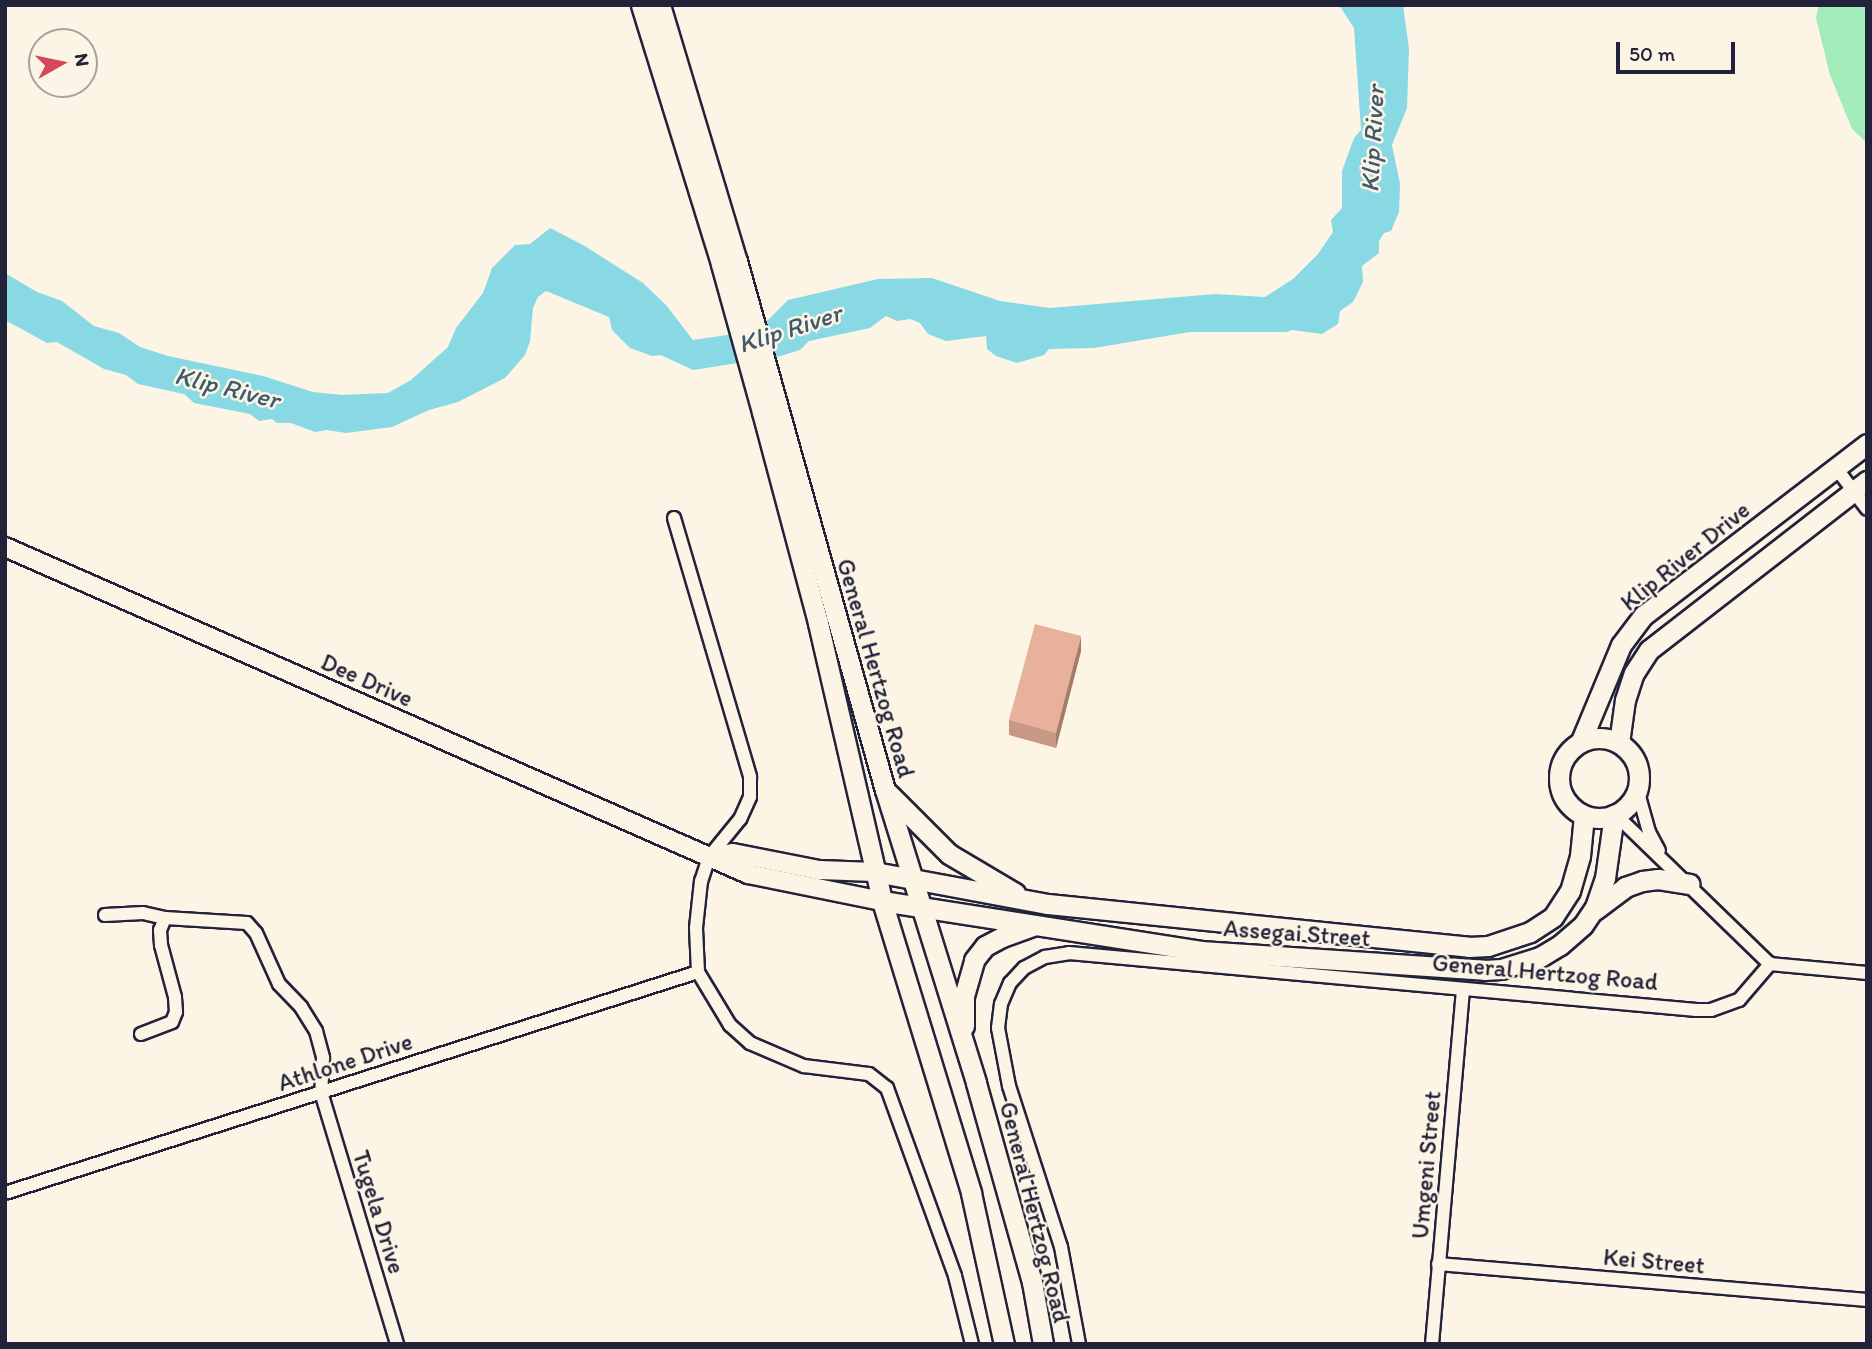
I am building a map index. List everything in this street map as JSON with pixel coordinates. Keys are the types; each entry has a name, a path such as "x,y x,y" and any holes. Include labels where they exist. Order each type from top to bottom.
{"main road":[{"name":"General Hertzog Road","path":"641,5 729,262"},
{"name":"General Hertzog Road","path":"660,5 770,409 920,907 969,1060 1032,1282 1043,1344"},
{"name":"General Hertzog Road","path":"770,409 882,901 971,1193 1004,1344"},
{"name":"Klip River Drive","path":"1584,816 1564,799 1559,786 1562,760 1581,741 1621,645 1644,615 1867,444"},
{"name":"Klip River Drive","path":"1619,743 1628,691 1634,673 1649,650 1860,486"},
{"path":"1581,741 1594,737 1619,743 1636,763 1637,789 1632,802 1614,815 1597,818 1584,816"},
{"path":"885,790 949,854 1029,901"},
{"name":"Assegai Street","path":"882,901 1201,950 1484,970 1521,965 1540,957 1560,945 1590,915 1605,878 1614,815"},
{"name":"Assegai Street","path":"875,872 911,876 1029,901 1488,946 1530,932 1553,917 1570,891 1580,856 1584,816"},
{"path":"1590,915 1607,899 1642,881 1658,879 1690,884"},
{"path":"969,1060 963,1018 964,996 974,960 985,946 1002,937 1041,925"}],"street":[{"path":"1836,468 1860,486 1867,509"},
{"path":"674,518 750,777 750,797 740,819 709,857 701,881 696,928 698,972 730,1025 750,1043 804,1066 869,1074 887,1088 896,1106 955,1276 972,1344"},
{"name":"Dee Drive","path":"5,547 748,874 882,901"},
{"path":"1637,789 1649,832 1666,864"},
{"path":"1614,815 1690,884 1770,964 1867,973"},
{"name":"Dee Drive","path":"709,857 733,853 819,870 875,872"},
{"name":"Tugela Drive","path":"105,915 143,913 165,918 247,923 256,933 279,984 301,1007 316,1031 323,1058 321,1092 397,1344"},
{"path":"141,1034 172,1022 176,1012 175,997 161,945 160,930 165,918"},
{"name":"General Hertzog Road","path":"1079,1344 1060,1247 1009,1086 998,1028 1001,1004 1010,983 1024,968 1045,957 1069,953 1711,1010 1739,1000 1770,964"},
{"name":"Athlone Drive","path":"5,1193 698,972"},
{"name":"Umgeni Street","path":"1432,1344 1462,990"},
{"name":"Kei Street","path":"1438,1264 1867,1300"}],"green space":[{"path":"1819,5 1867,5 1867,143 1852,129 1830,75 1816,18"}],"water":[{"name":"Klip River","path":"1339,5 1403,5 1409,49 1407,108 1392,145 1400,184 1399,212 1391,231 1384,233 1379,241 1379,253 1362,266 1363,282 1353,302 1340,311 1338,324 1322,334 1292,330 1190,332 1094,348 1049,349 1044,355 1017,363 996,356 987,349 986,336 946,341 928,334 920,323 910,319 897,321 886,316 870,328 809,341 800,350 777,357 693,370 661,355 652,356 630,348 612,330 609,317 546,291 538,297 533,308 530,341 525,355 505,378 458,402 429,410 392,427 346,433 327,430 315,432 291,423 277,423 272,419 259,421 250,414 194,403 184,394 138,384 126,375 104,369 57,342 47,343 5,320 5,273 37,292 62,301 94,326 119,333 140,347 168,356 263,376 313,392 342,395 388,393 411,380 448,347 456,328 483,293 492,268 515,245 530,244 550,228 583,245 643,283 666,305 693,340 727,335 768,320 788,300 878,279 932,278 1000,301 1050,308 1215,294 1265,297 1293,279 1318,254 1333,232 1331,220 1342,208 1342,171 1354,138 1361,130 1354,28"}],"building":[{"path":"1035,624 1081,636 1056,733 1009,720"}]}
